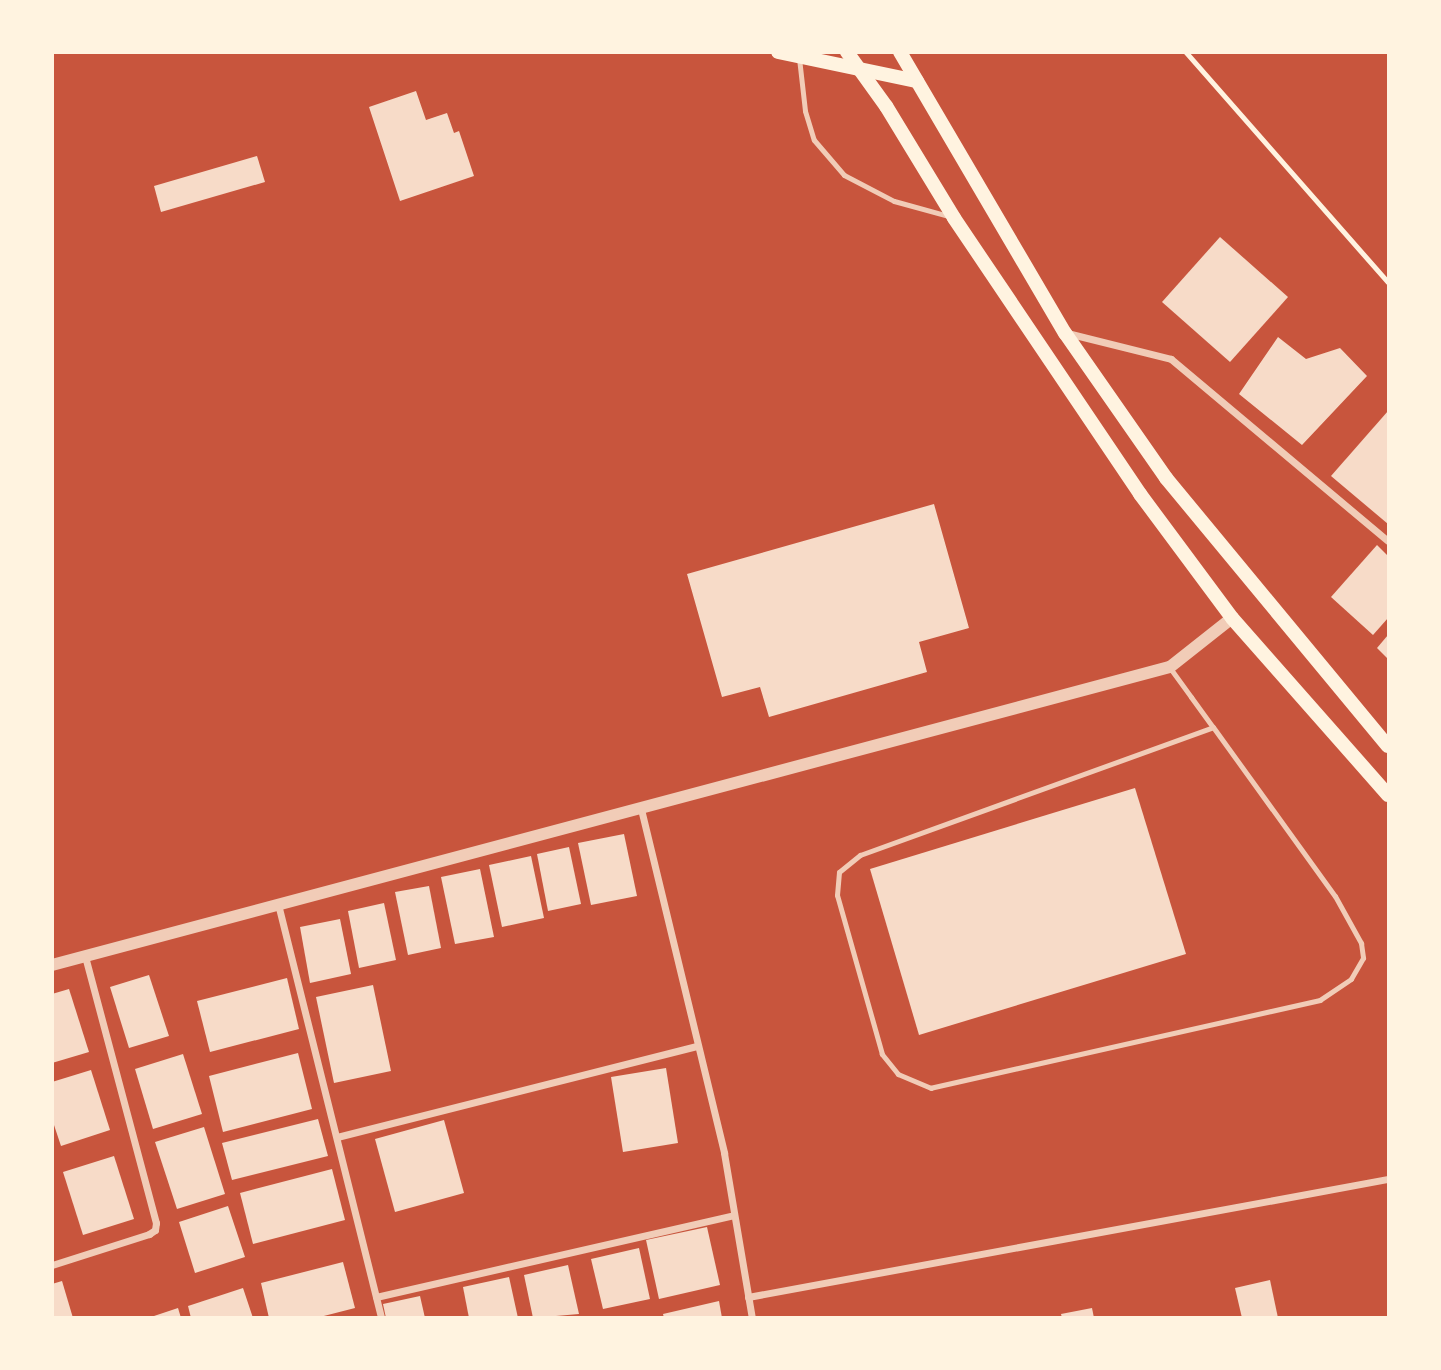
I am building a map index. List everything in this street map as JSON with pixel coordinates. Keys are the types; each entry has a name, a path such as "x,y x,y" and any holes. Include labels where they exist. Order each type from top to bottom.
{"main road":[{"path":"778,52 917,81"},
{"path":"847,52 954,218 1140,495 1232,618 1388,795"},
{"path":"900,52 1065,333 1167,478 1388,746"}],"street":[{"path":"1065,333 1171,359 1388,541"},
{"path":"52,965 1170,667 1232,618"},
{"path":"641,808 696,1046 724,1153 752,1318"},
{"path":"278,904 381,1318"},
{"path":"52,1265 149,1234 155,1230 156,1223 85,956"},
{"path":"337,1137 696,1046"},
{"path":"748,1297 1388,1179"},
{"path":"376,1297 733,1215"}],"lane":[{"path":"799,56 805,111 814,140 844,175 894,201 954,218"},
{"path":"1170,667 1335,896 1361,943 1363,958 1351,979 1320,1000 931,1088 898,1074 882,1054 837,895 839,872 860,855 1213,727"}],"path":[{"path":"1186,52 1388,282"}],"building":[{"path":"416,91 426,120 447,113 454,133 459,131 474,176 400,201 369,107"},
{"path":"257,156 265,182 161,212 154,186"},
{"path":"1220,237 1288,297 1230,362 1162,302"},
{"path":"1278,337 1306,359 1340,348 1367,376 1302,445 1239,394"},
{"path":"1388,411 1388,524 1331,476"},
{"path":"934,504 969,628 919,642 927,672 769,717 760,687 722,697 687,574"},
{"path":"1377,545 1388,556 1388,618 1373,635 1331,597"},
{"path":"1388,635 1388,659 1377,648"},
{"path":"1135,788 1186,954 919,1035 870,869"},
{"path":"624,834 637,896 591,905 578,843"},
{"path":"569,847 581,904 548,911 537,854"},
{"path":"531,856 544,918 502,927 489,865"},
{"path":"480,869 494,937 455,944 441,877"},
{"path":"429,886 441,948 408,955 395,892"},
{"path":"384,903 396,960 359,968 348,911"},
{"path":"340,919 351,974 310,983 300,927"},
{"path":"149,975 169,1036 129,1048 110,987"},
{"path":"287,978 299,1029 210,1052 197,1001"},
{"path":"373,985 391,1071 334,1083 316,997"},
{"path":"69,989 89,1052 52,1063 52,994"},
{"path":"298,1053 312,1109 223,1132 209,1076"},
{"path":"183,1054 202,1114 153,1129 135,1069"},
{"path":"666,1068 678,1143 623,1152 611,1077"},
{"path":"91,1070 110,1130 61,1146 52,1119 52,1082"},
{"path":"318,1119 328,1156 232,1180 222,1143"},
{"path":"444,1120 464,1193 395,1212 375,1139"},
{"path":"204,1127 225,1194 177,1209 155,1142"},
{"path":"114,1156 134,1219 83,1235 63,1172"},
{"path":"332,1169 345,1220 253,1244 240,1193"},
{"path":"228,1206 245,1257 195,1273 179,1222"},
{"path":"707,1227 720,1285 659,1299 646,1240"},
{"path":"639,1248 650,1299 603,1309 591,1259"},
{"path":"343,1262 355,1308 316,1318 269,1318 261,1283"},
{"path":"568,1265 579,1314 533,1318 524,1275"},
{"path":"509,1277 518,1318 469,1318 463,1287"},
{"path":"1270,1280 1278,1318 1242,1318 1235,1288"},
{"path":"62,1281 73,1318 52,1318 52,1284"},
{"path":"243,1288 253,1318 191,1318 188,1306"},
{"path":"420,1296 425,1318 386,1318 383,1304"},
{"path":"719,1301 722,1318 664,1318 663,1314"},
{"path":"178,1308 181,1318 151,1318 151,1317"},
{"path":"1092,1308 1094,1318 1062,1318 1061,1314"}]}
